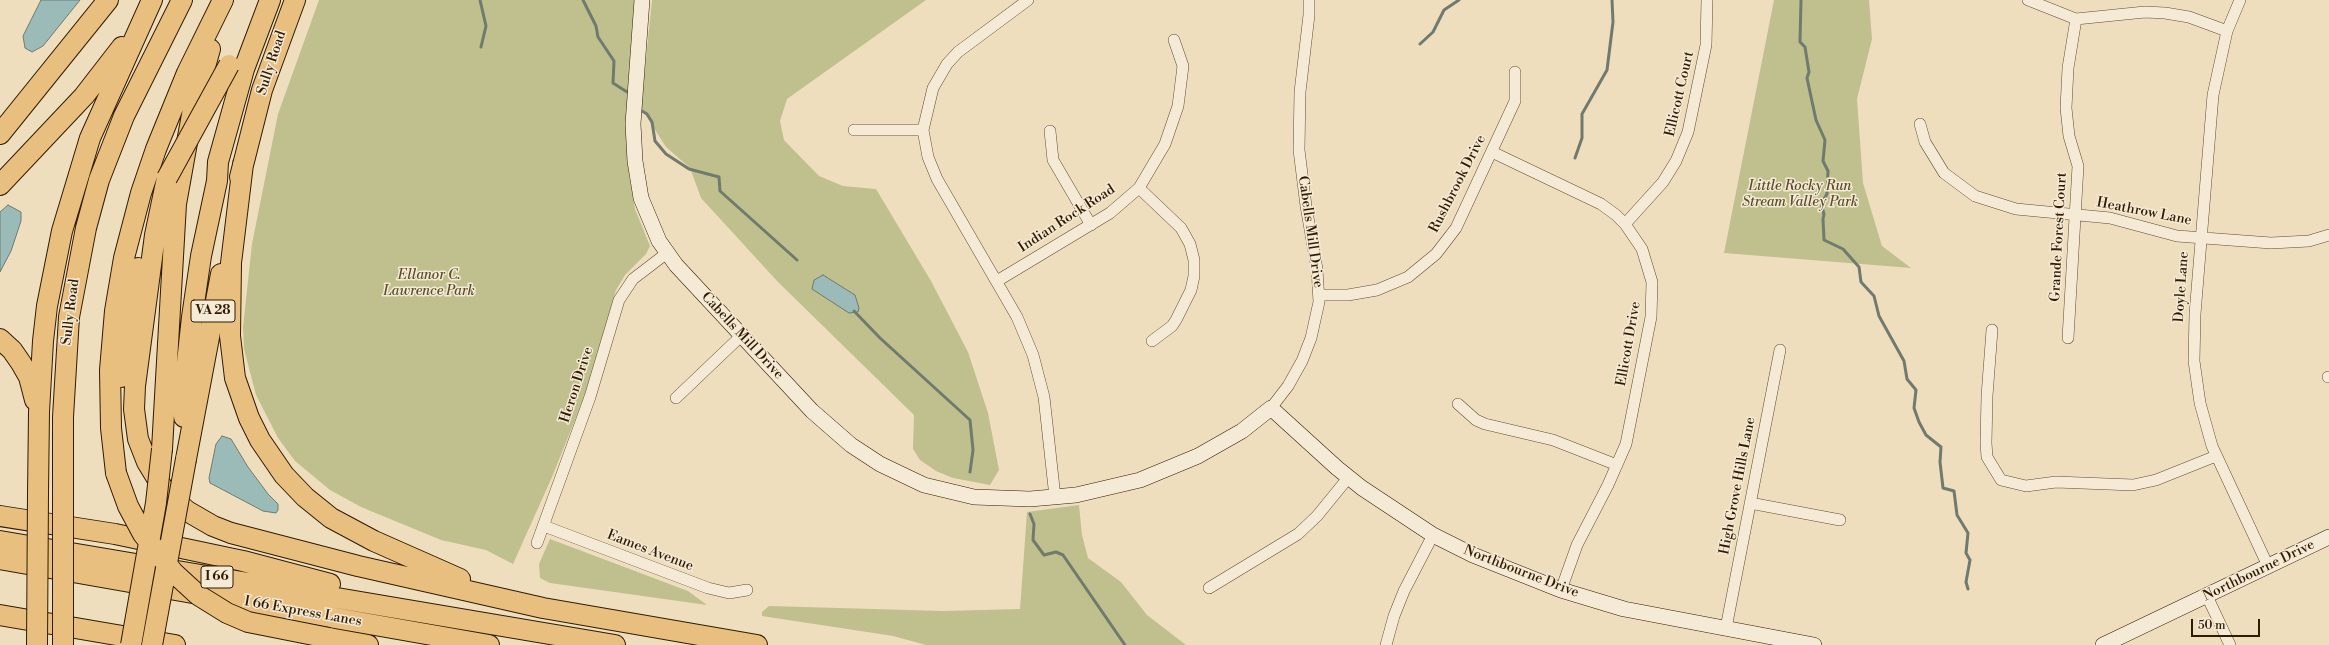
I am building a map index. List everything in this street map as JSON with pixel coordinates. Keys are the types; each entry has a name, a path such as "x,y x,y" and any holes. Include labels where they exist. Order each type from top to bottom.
{"highway":[{"path":"0,134 70,45 108,0"},
{"path":"0,185 84,96 115,56 152,0"},
{"path":"37,645 39,427 47,306 67,211 90,138 152,0"},
{"name":"Sully Road","path":"63,645 63,417 69,317 86,228 99,180 124,116 182,0"},
{"path":"223,0 187,73 159,142 141,193 124,258 115,311 110,370 111,428 116,473 128,506 143,534 170,569 198,595 227,613 248,622 368,645"},
{"path":"132,645 155,510 162,449 168,376 171,264 179,182 197,91 229,0"},
{"path":"116,473 116,434 119,394 135,284 167,178 264,0"},
{"path":"168,376 176,324 218,162 244,69 270,0"},
{"name":"Sully Road","path":"152,645 243,164 264,84 295,0"},
{"path":"0,148 70,45"},
{"path":"186,459 184,390 201,256 217,181 218,162"},
{"path":"243,164 231,263 232,356 235,378 249,418 275,464 304,497 349,529 472,584 543,604 561,611"},
{"path":"153,223 135,386 134,409 138,439 147,462 160,484 175,502 213,526 249,538 358,566 561,611 757,645"},
{"path":"0,339 12,350 29,377 39,427"},
{"path":"0,516 115,534 243,561 434,614"},
{"name":"I 66","path":"0,541 615,645"},
{"name":"I 66 Express Lanes","path":"0,559 489,645"},
{"path":"0,614 175,645"},
{"path":"412,631 498,638 542,645"}],"street":[{"name":"Cabells Mill Drive","path":"642,0 633,124 635,161 644,209 667,253 741,336 837,434 864,455 894,472 935,488 974,497 1030,499 1055,497 1108,488 1168,470 1226,441 1272,408 1288,386 1302,362 1314,326 1320,295 1299,150 1300,92 1309,15 1309,0"},
{"path":"1028,0 958,52 947,64 933,88 924,130 928,157 937,179 997,281 1026,337 1039,375 1044,396 1055,497"},
{"name":"Ellicott Court","path":"1625,224 1663,182 1676,161 1688,132 1706,45 1707,0"},
{"path":"2028,0 2076,19 2145,12 2165,13 2188,18 2227,31"},
{"name":"Doyle Lane","path":"2240,0 2227,31 2213,95 2195,314 2194,361 2200,403 2216,456 2268,566"},
{"name":"Grande Forest Court","path":"2068,338 2077,215 2078,166 2069,136 2066,108 2068,68 2076,19"},
{"name":"Indian Rock Road","path":"997,281 1110,213 1139,188 1165,144 1178,106 1183,66 1174,40"},
{"name":"Rushbrook Drive","path":"1320,295 1348,296 1378,290 1408,277 1423,267 1436,254 1456,228 1515,101 1515,72"},
{"name":"Heathrow Lane","path":"1920,124 1925,142 1944,173 1975,196 2016,209 2110,218 2170,234 2201,237 2284,243 2309,241 2329,235"},
{"path":"854,130 924,130"},
{"path":"1050,131 1053,160 1091,225"},
{"name":"Ellicott Drive","path":"1492,152 1601,204 1625,224 1635,237 1648,264 1653,297 1651,317 1626,444 1618,465 1577,545 1561,590"},
{"path":"1139,188 1181,228 1190,244 1194,260 1194,276 1191,290 1176,320 1172,326 1152,341"},
{"name":"Heron Drive","path":"537,543 601,365 619,300 633,279 667,253"},
{"path":"1992,330 1987,396 1986,443 1987,457 2001,480 2026,486 2056,482 2133,485 2156,480 2216,456"},
{"path":"676,398 741,336"},
{"name":"High Grove Hills Lane","path":"1726,628 1780,350"},
{"path":"1458,404 1476,420 1485,424 1553,440 1618,465"},
{"name":"Northbourne Drive","path":"1272,408 1348,478 1433,535 1473,555 1561,590 1624,609 1814,645"},
{"path":"1209,588 1298,534 1317,516 1348,478"},
{"path":"1750,503 1840,520"},
{"name":"Eames Avenue","path":"544,526 708,588 729,593 747,590"},
{"path":"1386,645 1394,616 1404,591 1433,535"},
{"name":"Northbourne Drive","path":"2103,645 2329,538"},
{"path":"2207,596 2230,645"}],"green space":[{"name":"Ellanor C. Lawrence Park","path":"319,0 638,0 628,111 629,175 635,209 650,246 646,254 625,275 616,290 583,400 552,477 513,564 486,550 441,540 361,507 330,490 295,461 278,438 256,395 244,349 243,327 252,244 278,114"},
{"path":"652,0 926,0 787,99 780,121 784,140 819,176 843,186 876,189 931,281 968,352 988,413 999,470 990,485 953,478 936,471 920,460 913,449 914,415 778,282 701,198 690,168 666,147 641,108"},
{"name":"Little Rocky Run Stream Valley Park","path":"1774,0 1869,0 1872,39 1857,99 1863,183 1882,246 1911,268 1724,253"},
{"path":"1079,505 1082,535 1088,558 1121,582 1147,615 1186,645 926,645 893,636 762,616 762,612 769,606 943,611 1020,609 1027,512"},
{"path":"550,539 688,591 707,605 550,583 540,578 539,564"}],"water":[{"path":"41,0 80,0 43,46 32,52 25,48 23,36"},
{"path":"8,205 21,212 21,221 11,251 0,272 0,212"},
{"path":"823,275 855,295 859,308 858,312 849,313 812,289 814,280"},
{"path":"222,436 231,439 248,467 268,494 278,504 278,510 276,513 263,511 210,483 209,478 216,444"}],"waterway":[{"path":"480,0 486,26 481,47"},
{"path":"583,0 596,26 598,37 614,61 613,83 627,92"},
{"path":"1420,44 1433,32 1444,10 1459,0"},
{"path":"1575,158 1582,138 1582,114 1607,70 1613,22 1612,0"},
{"path":"1801,0 1800,42 1805,47 1809,72 1807,78 1816,120 1825,140 1823,161 1828,171 1827,194 1821,204 1824,214 1824,240 1843,249 1859,267 1861,282 1874,296 1879,316 1904,361 1907,379 1916,390 1914,408 1919,422 1926,435 1941,447 1940,462 1943,488 1954,491 1957,515 1968,533 1966,553 1970,560 1966,582 1968,589"},
{"path":"642,111 647,114 652,122 655,141 666,154 689,169 719,177 720,191 797,260"},
{"path":"854,311 880,338 970,420 973,450 970,472"},
{"path":"1030,514 1034,524 1033,540 1044,555 1056,552 1063,555 1125,645"}]}
